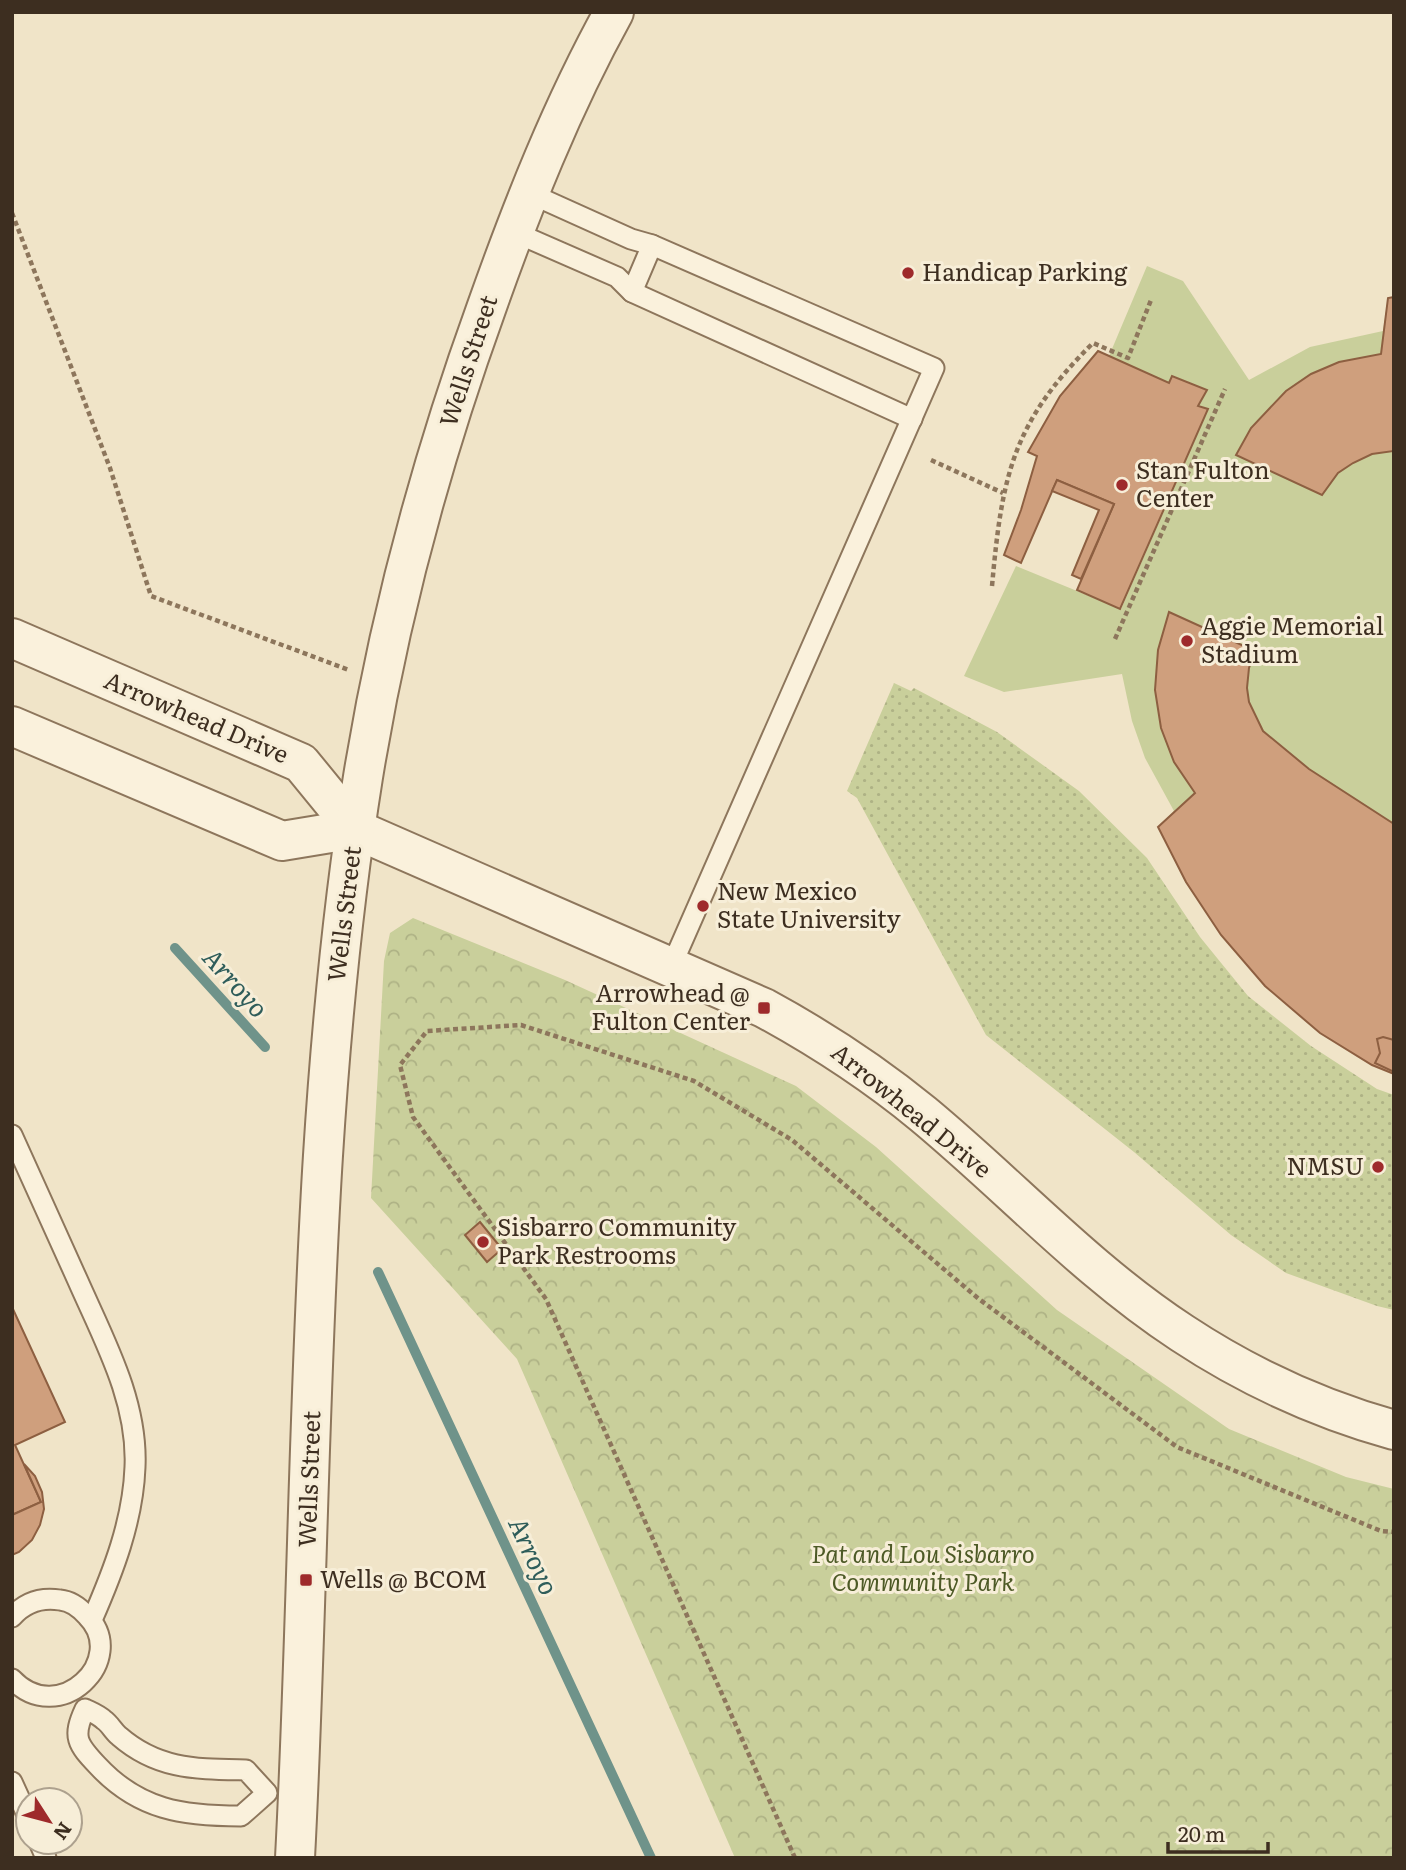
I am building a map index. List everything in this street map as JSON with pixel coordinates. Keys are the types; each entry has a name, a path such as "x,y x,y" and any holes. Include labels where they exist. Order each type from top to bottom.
{"street":[{"name":"Wells Street","path":"295,1858 282,1794 336,989 355,829 381,681 405,571 470,352 529,193 579,81 614,12"},
{"name":"Arrowhead Drive","path":"12,638 301,763 355,829 764,1008 847,1056 925,1116 1101,1271 1180,1332 1268,1383 1394,1430"},
{"path":"12,726 282,841 355,829"}],"lane":[{"path":"529,193 934,368 671,967"},
{"path":"514,232 617,276 632,292 912,419"},
{"path":"632,292 652,245"},
{"path":"12,1135 99,1328 123,1388 133,1427 135,1467 129,1513 119,1552 92,1620"},
{"path":"12,1617 19,1609 33,1602 49,1598 65,1601 80,1608 92,1620 98,1635 95,1668 74,1691 57,1697 41,1696 26,1691 13,1681"},
{"path":"74,1691 85,1709 104,1719 117,1735 146,1755 182,1768 246,1770 282,1794 242,1816 207,1816 142,1801 114,1783 76,1737 77,1727 85,1709"}],"path":[{"path":"12,213 110,468 151,596 381,681"},
{"path":"992,586 1003,492 1021,439 1045,397 1093,343 1128,358 1151,300"},
{"path":"1115,639 1225,389"},
{"path":"930,460 1003,492"},
{"path":"795,1858 546,1299 413,1117 400,1065 427,1031 521,1025 694,1081 792,1140 979,1299 1177,1447 1381,1531 1394,1532"}],"green space":[{"name":"Aggie Memorial Stadium","path":"1147,266 1183,281 1249,380 1310,347 1383,331 1388,298 1394,297 1394,1074 1221,935 1186,883 1158,827 1174,811 1145,758 1132,721 1122,674 1004,692 964,676 1016,566 1121,609 1208,410 1198,406 1206,390 1173,377 1169,383 1109,356"},
{"path":"894,683 911,691 914,688 997,732 1079,791 1147,858 1200,937 1248,996 1311,1046 1377,1089 1394,1095 1394,1310 1286,1273 1231,1235 1134,1152 986,1035 857,798 847,791"},
{"name":"Pat and Lou Sisbarro Community Park","path":"413,918 565,980 796,1086 876,1147 1057,1310 1229,1429 1346,1477 1394,1489 1394,1858 735,1858 517,1359 371,1198 384,961 390,933"}],"building":[{"path":"1394,297 1394,451 1372,454 1353,463 1338,473 1322,495 1236,455 1251,428 1286,391 1311,374 1339,362 1381,354 1388,298"},
{"name":"Stan Fulton Center","path":"1098,351 1169,383 1172,376 1207,390 1198,406 1208,409 1120,609 1077,590 1114,504 1057,480 1021,563 1004,555 1037,456 1028,452 1060,396"},
{"path":"1057,480 1114,504 1081,579 1072,575 1099,510 1052,491"},
{"path":"1169,612 1255,651 1249,668 1247,688 1249,702 1263,731 1309,769 1394,824 1394,1074 1372,1065 1320,1033 1265,986 1221,935 1186,882 1158,827 1195,793 1174,762 1161,728 1155,690 1158,650"},
{"path":"1383,1037 1394,1040 1394,1072 1375,1063 1380,1053 1377,1039"},
{"name":"Sisbarro Community Park Restrooms","path":"480,1222 502,1249 487,1262 465,1235"},
{"path":"12,1307 65,1422 15,1445 41,1502 12,1515"},
{"path":"24,1464 35,1476 42,1492 44,1509 32,1540 12,1555 12,1515 41,1502"}],"waterway":[{"name":"Arroyo","path":"175,948 265,1047"},
{"name":"Arroyo","path":"378,1272 651,1858"}],"place":[{"name":"Handicap Parking","path":"908,273"},
{"name":"Stan Fulton Center","path":"1122,485"},
{"name":"Aggie Memorial Stadium","path":"1187,641"},
{"name":"New Mexico State University","path":"703,906"},
{"name":"Arrowhead @ Fulton Center","path":"764,1008"},
{"name":"NMSU","path":"1378,1167"},
{"name":"Sisbarro Community Park Restrooms","path":"483,1242"},
{"name":"Wells @ BCOM","path":"306,1580"}]}
